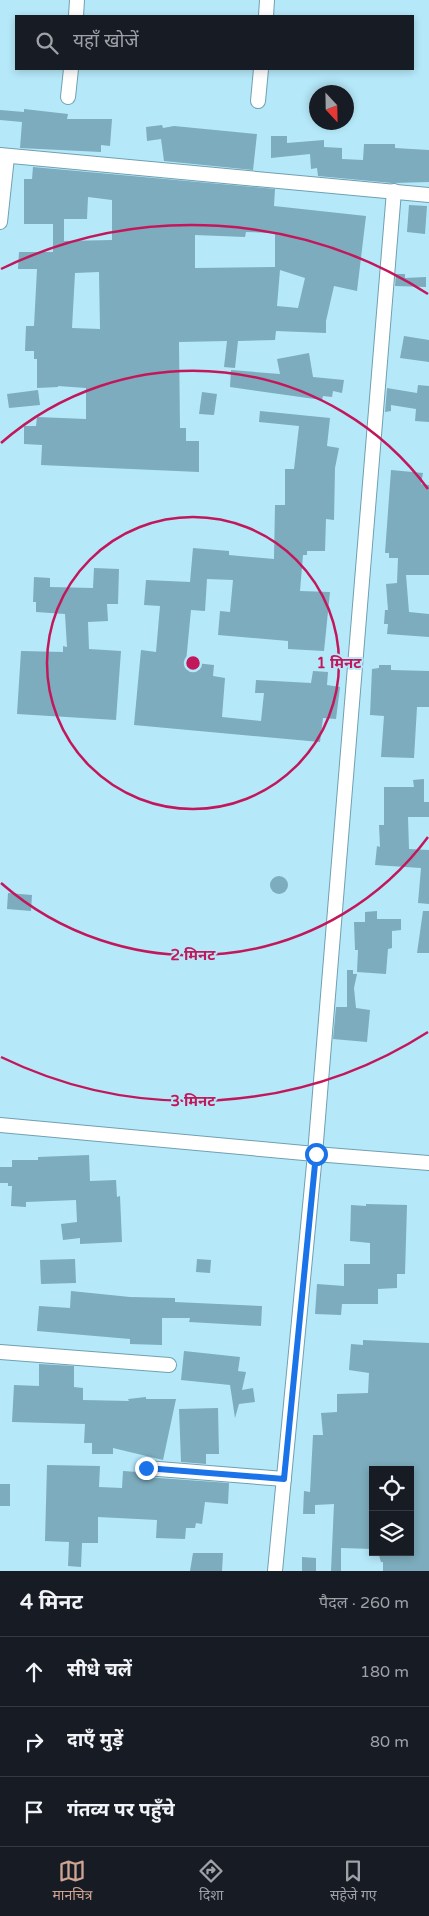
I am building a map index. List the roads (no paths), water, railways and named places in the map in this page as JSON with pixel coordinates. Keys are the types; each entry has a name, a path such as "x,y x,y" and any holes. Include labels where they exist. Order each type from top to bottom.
{"street":[{"path":"76,15 77,0"},
{"path":"266,15 267,0"},
{"path":"68,97 71,70"},
{"path":"258,101 261,70"},
{"path":"0,222 4,156 429,195"},
{"path":"275,1571 316,1154 394,191"},
{"path":"0,1125 429,1163"},
{"path":"0,1352 169,1365"},
{"path":"146,1468 284,1479"}]}
